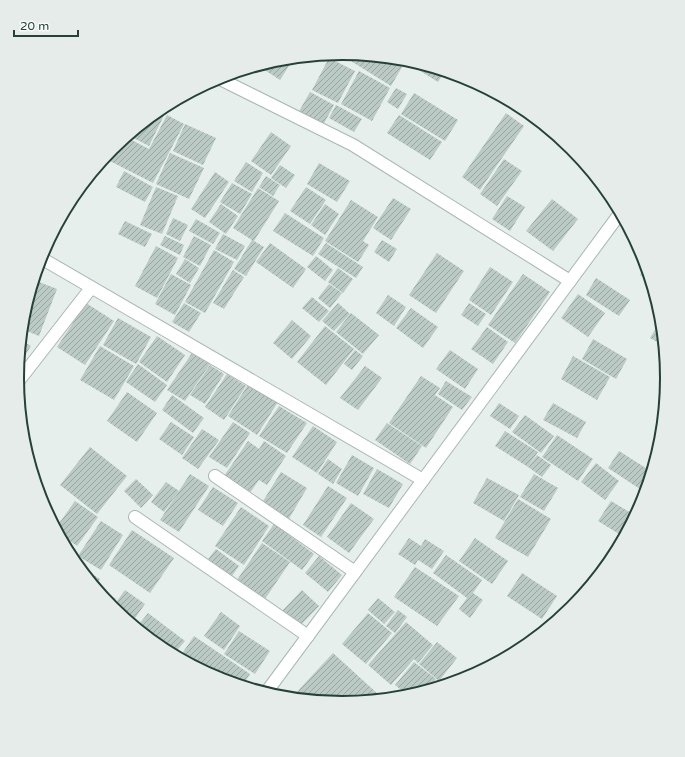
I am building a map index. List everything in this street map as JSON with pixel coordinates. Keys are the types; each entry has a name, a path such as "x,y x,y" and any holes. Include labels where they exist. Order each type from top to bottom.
{"street":[{"path":"226,82 353,145 570,281"},
{"path":"269,688 617,217"},
{"path":"46,262 423,480"},
{"path":"24,375 91,288"},
{"path":"215,476 355,572"},
{"path":"135,517 308,636"}],"building":[{"path":"334,60 355,71 338,103 312,90 328,61"},
{"path":"350,60 399,65 402,67 391,86"},
{"path":"290,65 280,80 264,70"},
{"path":"417,69 442,76 438,82"},
{"path":"359,71 390,88 372,121 341,104"},
{"path":"396,88 407,94 398,109 387,102"},
{"path":"310,92 334,105 322,127 298,113"},
{"path":"414,93 458,120 445,141 401,114"},
{"path":"336,105 362,119 354,132 329,118"},
{"path":"506,113 524,126 480,190 462,177"},
{"path":"164,115 149,146 133,138"},
{"path":"167,115 184,124 153,183 110,161 131,140 149,149"},
{"path":"399,115 442,142 430,160 387,133"},
{"path":"185,124 216,138 203,165 173,151"},
{"path":"271,132 291,146 271,175 251,161"},
{"path":"170,153 204,168 189,199 156,184"},
{"path":"504,159 522,171 497,206 480,194"},
{"path":"246,162 263,173 252,192 234,181"},
{"path":"319,163 350,181 337,202 307,184"},
{"path":"280,165 295,175 286,188 271,178"},
{"path":"124,171 153,187 145,202 116,187"},
{"path":"215,172 229,182 205,218 191,209"},
{"path":"266,176 280,185 273,196 259,187"},
{"path":"232,183 252,194 240,214 220,202"},
{"path":"156,187 178,196 162,234 140,225"},
{"path":"306,187 326,200 310,224 290,211"},
{"path":"258,188 279,201 254,241 264,247 246,276 234,269 252,240 233,228"},
{"path":"507,196 525,207 510,231 492,219"},
{"path":"393,198 411,209 391,240 373,228"},
{"path":"552,199 578,219 553,251 526,231"},
{"path":"351,200 378,217 363,241 369,245 358,262 325,241"},
{"path":"221,204 238,216 226,234 209,222"},
{"path":"325,204 339,214 325,235 311,225"},
{"path":"285,213 324,238 313,256 273,231"},
{"path":"173,218 188,225 180,241 166,234"},
{"path":"196,219 220,233 213,244 189,231"},
{"path":"125,221 152,234 145,247 118,234"},
{"path":"223,234 245,246 237,260 215,249"},
{"path":"165,236 184,245 180,255 160,245"},
{"path":"194,236 211,245 200,266 183,257"},
{"path":"382,240 397,249 389,262 374,252"},
{"path":"270,243 306,269 293,288 256,262"},
{"path":"326,243 363,267 356,278 318,254"},
{"path":"156,246 178,258 157,298 135,286"},
{"path":"214,250 234,262 205,313 185,302"},
{"path":"437,253 464,271 436,313 409,295"},
{"path":"316,256 333,270 325,281 307,267"},
{"path":"185,259 199,268 190,283 176,274"},
{"path":"490,267 513,282 491,315 469,300"},
{"path":"338,268 353,279 343,293 328,282"},
{"path":"233,270 244,277 224,309 213,303"},
{"path":"642,271 644,278 640,275"},
{"path":"171,274 191,285 175,315 155,304"},
{"path":"523,274 550,292 515,343 488,325"},
{"path":"596,278 630,300 619,316 586,295"},
{"path":"39,282 57,289 39,336 28,331 30,316"},
{"path":"329,284 342,293 330,308 318,298"},
{"path":"578,294 605,313 588,337 561,318"},
{"path":"388,295 406,307 394,326 376,313"},
{"path":"312,297 329,311 319,322 302,308"},
{"path":"86,303 114,321 85,365 57,347"},
{"path":"184,303 201,313 189,332 172,322"},
{"path":"338,303 350,314 334,331 322,321"},
{"path":"469,303 486,314 478,326 461,315"},
{"path":"411,308 438,327 423,348 396,328"},
{"path":"351,313 379,335 363,354 336,332"},
{"path":"118,318 151,337 136,364 103,345"},
{"path":"292,320 311,336 292,359 273,343"},
{"path":"325,326 354,349 326,385 297,362"},
{"path":"487,327 508,342 493,364 471,349"},
{"path":"657,327 659,343 650,338"},
{"path":"157,336 185,355 167,382 139,362"},
{"path":"593,339 627,359 616,379 582,359"},
{"path":"26,343 31,346 25,355"},
{"path":"100,346 134,366 114,400 80,380"},
{"path":"355,350 363,356 352,370 344,364"},
{"path":"450,350 478,369 465,389 436,369"},
{"path":"192,353 210,364 185,401 167,390"},
{"path":"573,356 610,377 597,400 561,379"},
{"path":"138,364 167,385 155,402 126,382"},
{"path":"210,365 224,374 205,404 190,395"},
{"path":"365,366 382,378 358,410 340,398"},
{"path":"227,374 246,386 224,420 205,407"},
{"path":"421,376 440,388 435,395 453,407 426,448 389,423"},
{"path":"446,381 472,397 462,410 438,394"},
{"path":"249,383 278,402 257,435 228,416"},
{"path":"127,392 157,413 137,442 107,421"},
{"path":"172,395 204,418 193,433 162,410"},
{"path":"499,403 519,416 510,429 490,416"},
{"path":"553,403 586,422 577,438 543,420"},
{"path":"279,406 307,423 287,453 259,436"},
{"path":"525,415 554,436 541,453 512,432"},
{"path":"171,422 194,437 182,455 159,439"},
{"path":"233,422 250,433 227,468 209,457"},
{"path":"387,423 422,446 410,464 375,440"},
{"path":"313,426 337,442 317,473 292,457"},
{"path":"202,429 219,440 198,469 182,458"},
{"path":"505,431 538,452 528,467 495,446"},
{"path":"557,435 593,459 578,481 542,457"},
{"path":"248,441 259,449 264,441 286,456 267,485 259,480 247,497 222,479"},
{"path":"90,447 127,476 97,514 60,485"},
{"path":"619,451 648,469 641,490 608,468"},
{"path":"352,455 374,468 358,496 336,483"},
{"path":"537,455 551,465 542,477 528,467"},
{"path":"328,459 342,469 333,484 318,474"},
{"path":"596,463 619,481 605,500 581,482"},
{"path":"377,469 403,484 389,508 363,494"},
{"path":"281,472 307,488 287,522 260,506"},
{"path":"190,474 209,486 179,532 160,520"},
{"path":"534,474 558,488 544,511 520,497"},
{"path":"487,478 519,495 504,521 473,503"},
{"path":"136,479 153,495 141,508 124,491"},
{"path":"166,482 179,491 164,512 151,502"},
{"path":"328,486 347,498 321,537 303,525"},
{"path":"213,487 238,503 223,526 198,510"},
{"path":"518,499 551,519 528,557 495,538"},
{"path":"75,501 98,517 77,546 68,539 59,523"},
{"path":"611,501 631,513 619,534 598,521"},
{"path":"351,503 374,519 349,553 327,537"},
{"path":"241,507 269,526 244,565 215,546"},
{"path":"101,521 123,535 101,570 78,555"},
{"path":"274,524 314,554 302,570 262,541"},
{"path":"132,530 174,558 150,593 109,565"},
{"path":"409,538 421,546 425,539 444,551 432,569 418,560 415,565 398,554"},
{"path":"475,538 508,561 492,584 459,561"},
{"path":"262,543 290,562 265,599 237,580"},
{"path":"216,549 239,566 232,576 208,559"},
{"path":"446,555 482,580 473,593 483,600 470,618 459,609 467,598 433,573"},
{"path":"319,556 342,575 328,592 305,573"},
{"path":"415,567 459,596 437,626 394,597"},
{"path":"522,573 557,596 542,619 507,596"},
{"path":"91,574 100,579 98,582"},
{"path":"125,590 145,604 134,620 116,603"},
{"path":"302,590 319,606 299,627 282,611"},
{"path":"105,591 116,599 114,601"},
{"path":"378,598 395,612 384,624 368,610"},
{"path":"398,610 407,617 395,633 386,626"},
{"path":"221,612 240,626 224,650 204,636"},
{"path":"148,613 185,641 177,650 139,624"},
{"path":"368,613 392,633 366,664 342,644"},
{"path":"406,622 433,645 418,663 414,659 391,685 368,665"},
{"path":"239,631 270,651 255,674 224,654"},
{"path":"194,636 250,674 245,682 240,680 221,673 182,653"},
{"path":"437,642 457,658 439,681 419,664"},
{"path":"333,653 378,695 342,697 296,693"},
{"path":"414,662 436,679 432,684 405,691 403,691 395,685"}]}
